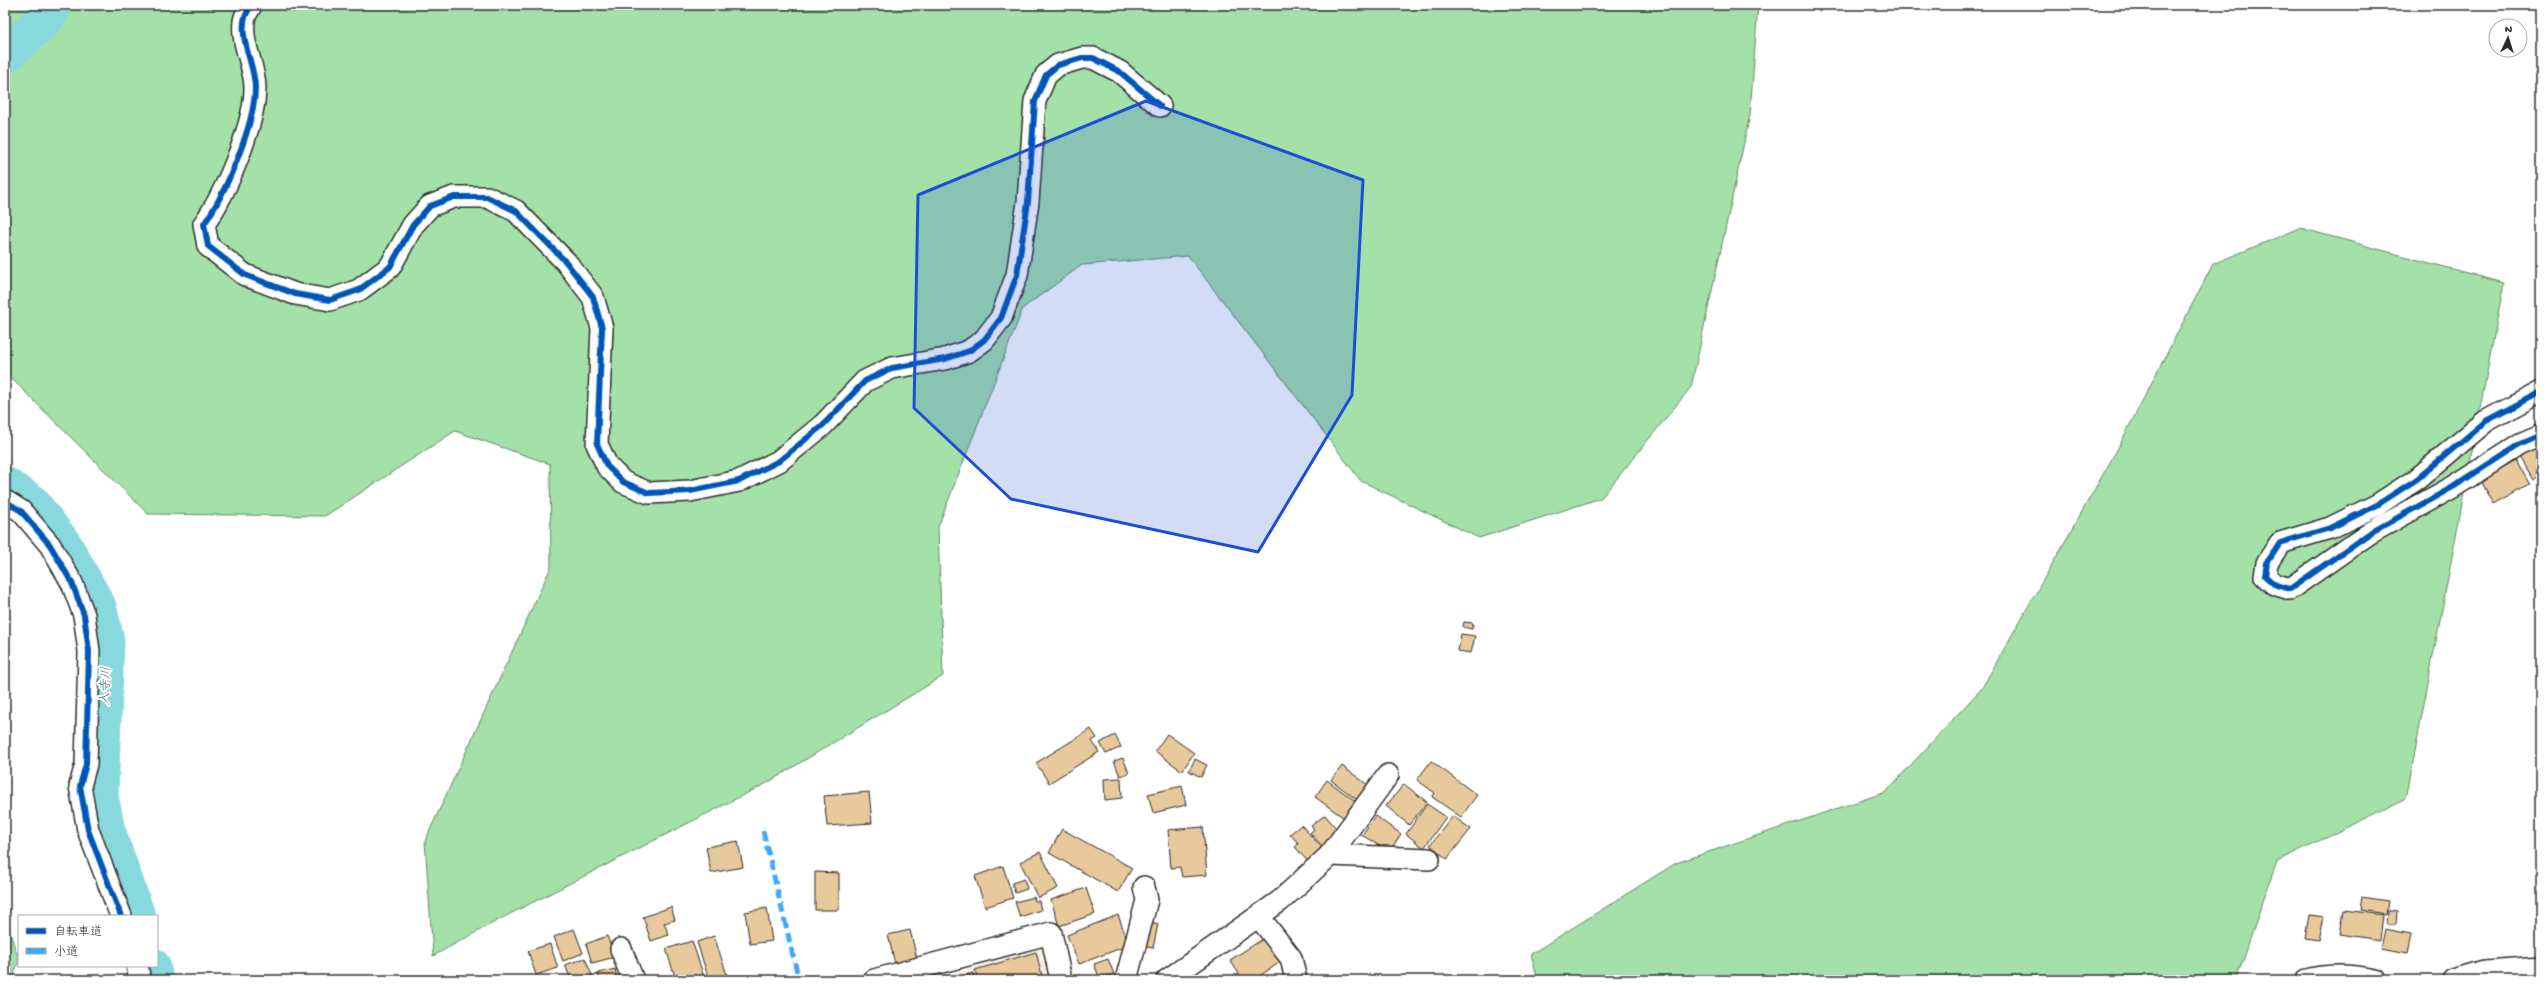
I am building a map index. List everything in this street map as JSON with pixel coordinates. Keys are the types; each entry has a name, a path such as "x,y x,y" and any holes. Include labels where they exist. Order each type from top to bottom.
{"street":[{"path":"251,5 244,21 245,40 255,87 252,108 247,130 217,206 204,224 208,246 244,275 295,294 330,300 359,290 390,267 412,225 430,206 454,197 487,197 516,211 566,262 593,297 602,328 597,444 607,466 623,482 649,493 690,491 739,482 779,461 823,425 865,381 892,368 945,359 969,351 984,340 1001,318 1017,275 1028,202 1035,101 1046,75 1058,65 1082,58 1093,58 1120,72 1160,106"},
{"path":"2541,392 2486,421 2417,479 2376,505 2330,528 2280,543 2266,563 2265,576 2274,584 2290,589 2370,533 2453,487 2520,444 2541,434"},
{"path":"5,501 21,511 50,545 72,583 84,615 88,659 86,764 80,786 88,830 121,915"},
{"path":"1167,980 1280,901 1330,855 1388,775"},
{"path":"1330,855 1429,859"},
{"path":"1126,980 1147,900 1144,887"},
{"path":"1258,917 1291,958 1296,980"},
{"path":"874,980 1051,933 1061,980"},
{"path":"621,950 633,980"},
{"path":"137,967 140,980"},
{"path":"2454,980 2485,971 2541,967"},
{"path":"2307,980 2332,975 2357,976 2375,980"}],"highlighted area":[{"path":"1146,101 1363,180 1352,395 1258,552 1011,499 914,408 918,195"}],"shaded area":[{"path":"1043,946 1051,980 931,980"}],"green space":[{"path":"5,5 1758,5 1750,115 1691,387 1601,498 1479,538 1361,481 1188,256 1082,265 1023,308 938,527 943,676 767,783 504,917 433,956 425,841 551,567 550,464 455,431 325,516 148,514 5,372"},
{"path":"2300,228 2504,283 2406,799 2277,861 2236,980 1538,980 1531,954 1676,863 1886,792 1982,688 2118,448 2213,264"},
{"path":"5,918 18,957 18,963 12,980 5,980"}],"building":[{"path":"2536,446 2541,454 2541,474 2532,479 2519,457"},
{"path":"2516,461 2529,484 2493,504 2480,481"},
{"path":"1464,622 1473,623 1472,629 1463,627"},
{"path":"1461,634 1475,636 1471,653 1458,651"},
{"path":"1091,729 1097,738 1092,741 1099,752 1049,783 1036,763"},
{"path":"1167,734 1194,753 1182,771 1155,751"},
{"path":"1115,735 1121,747 1106,754 1100,743"},
{"path":"1123,758 1129,773 1120,776 1114,761"},
{"path":"1195,759 1207,765 1201,777 1189,771"},
{"path":"1431,761 1477,795 1461,817 1432,797 1435,793 1417,780"},
{"path":"1342,766 1372,788 1361,803 1331,780"},
{"path":"1121,778 1122,798 1105,800 1104,779"},
{"path":"1327,780 1363,807 1344,818 1315,797"},
{"path":"1404,784 1427,802 1409,825 1386,806"},
{"path":"1182,786 1186,805 1153,813 1148,794"},
{"path":"869,792 872,823 827,826 824,796"},
{"path":"1427,804 1446,817 1424,848 1406,834"},
{"path":"1325,815 1342,835 1325,849 1310,833 1314,829 1311,826"},
{"path":"1375,816 1401,834 1389,852 1362,835"},
{"path":"1453,816 1471,829 1447,859 1430,845"},
{"path":"1301,825 1324,850 1309,863 1295,847 1299,844 1290,834"},
{"path":"1203,827 1207,875 1182,877 1180,867 1171,868 1168,830"},
{"path":"1062,829 1132,868 1118,892 1049,853"},
{"path":"738,841 743,867 711,873 706,847"},
{"path":"1040,852 1058,888 1038,898 1020,862"},
{"path":"1003,866 1013,898 985,907 975,876"},
{"path":"815,872 839,873 839,910 815,910"},
{"path":"1024,879 1027,889 1015,893 1012,883"},
{"path":"1086,888 1095,914 1059,926 1051,900"},
{"path":"1034,897 1035,901 1039,901 1041,910 1020,917 1015,902"},
{"path":"2362,897 2388,901 2386,914 2360,910"},
{"path":"671,907 675,920 664,923 669,935 651,941 643,917"},
{"path":"767,908 772,941 750,944 745,912"},
{"path":"2344,910 2383,915 2380,940 2340,934"},
{"path":"2388,910 2397,911 2396,924 2387,924"},
{"path":"1118,915 1129,945 1079,964 1067,935"},
{"path":"2309,915 2324,917 2319,940 2305,938"},
{"path":"1147,921 1158,924 1153,948 1142,946"},
{"path":"574,929 583,953 563,961 554,937"},
{"path":"2385,929 2411,934 2407,953 2381,948"},
{"path":"910,930 919,967 897,972 888,935"},
{"path":"607,936 615,957 592,963 586,944"},
{"path":"714,936 728,978 721,980 709,980 697,942"},
{"path":"1266,937 1282,961 1261,975 1264,980 1243,980 1230,960"},
{"path":"692,941 705,980 676,980 666,949"},
{"path":"550,944 558,968 536,975 528,951"},
{"path":"1036,952 1043,980 978,980 975,970"},
{"path":"585,958 594,980 571,980 565,965"},
{"path":"1108,959 1114,974 1100,979 1094,964"},
{"path":"615,969 617,980 599,980 598,973"},
{"path":"973,973 975,980 949,980"}],"waterway":[{"name":"入寺川","path":"5,55 47,17 55,5"},
{"name":"入寺川","path":"5,485 31,502 64,545 98,607 106,641 100,796 107,831 137,915"},
{"name":"入寺川","path":"152,967 155,980"}],"marked path":[{"path":"763,831 799,980"}],"cycle path":[{"path":"251,5 244,22 244,38 253,72 255,88 254,103 237,159 221,196 204,224 208,246 245,275 295,294 330,300 359,290 390,267 413,225 430,206 454,197 487,197 516,211 566,262 593,297 602,328 597,444 607,466 623,482 649,493 690,491 739,481 779,461 823,425 865,381 892,368 945,359 969,351 984,340 1001,318 1017,275 1028,202 1035,101 1046,75 1058,65 1082,58 1093,58 1120,72 1160,106"},
{"path":"2541,392 2486,421 2417,479 2377,505 2330,528 2280,543 2267,563 2265,576 2274,584 2290,589 2370,533 2453,487 2520,444 2541,435"},
{"path":"5,501 21,511 50,545 72,583 84,615 89,651 86,764 80,786 88,830 121,915"}]}
